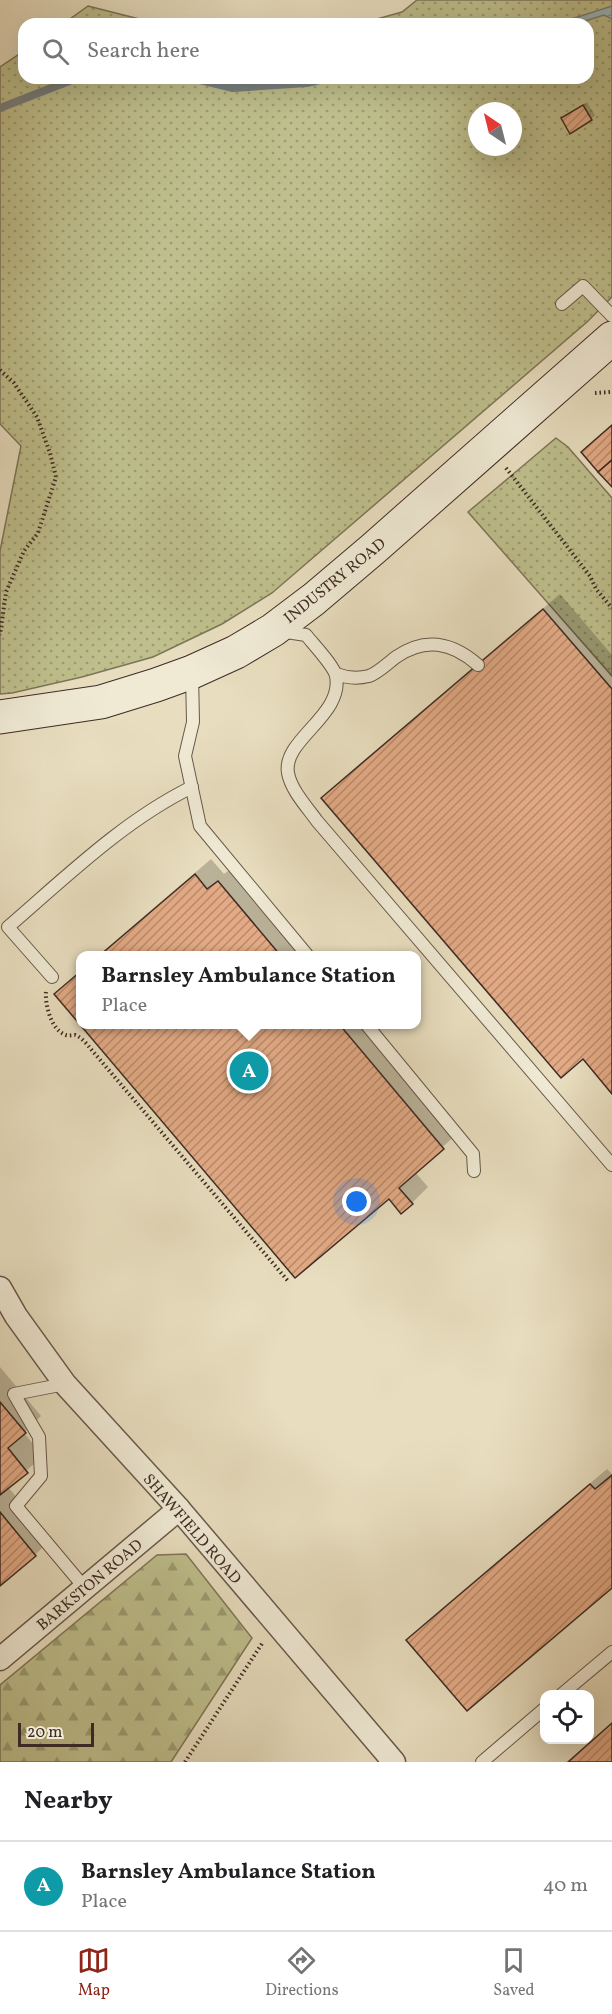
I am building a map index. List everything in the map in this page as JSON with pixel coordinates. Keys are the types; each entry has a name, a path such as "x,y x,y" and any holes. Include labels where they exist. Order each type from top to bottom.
{"street":[{"name":"INDUSTRY ROAD","path":"0,717 101,702 192,672 236,652 273,630 310,619 610,339"},
{"name":"SHAWFIELD ROAD","path":"0,1288 16,1316 65,1384 179,1509 394,1762"},
{"name":"BARKSTON ROAD","path":"0,1659 179,1509"}],"lane":[{"path":"562,304 583,285 610,339"},
{"path":"310,619 336,674 337,688 327,712 292,753 288,772 298,795 324,830 612,1166"},
{"path":"336,674 349,678 370,676 406,650 425,644 454,648 478,665"},
{"path":"192,672 193,722 185,756 200,826 304,951"},
{"path":"52,977 8,927 100,847 164,800 192,787"},
{"path":"370,1029 473,1154 474,1171"},
{"path":"65,1384 14,1394 39,1437 41,1476 15,1506 84,1587"},
{"path":"568,1690 612,1652"},
{"path":"482,1762 540,1712"}],"path":[{"path":"0,370 14,383 37,417 51,453 56,477 38,533 24,551 6,592 0,635"},
{"path":"501,461 612,608"},
{"path":"52,977 46,999 48,1011 59,1030 66,1035 81,1038 288,1281"},
{"path":"185,1762 275,1624"}],"green space":[{"path":"417,0 612,0 612,297 587,322 272,593 222,624 153,657 82,677 0,694 0,551 21,446 0,424 0,67 18,55 18,84 594,84 594,18 380,18 402,12"},
{"path":"88,6 135,18 71,18"},
{"path":"556,438 568,447 612,498 612,676 468,512"},
{"path":"186,1554 252,1638 171,1762 0,1762 0,1685 157,1555"}],"water":[{"path":"612,6 612,19 604,15 594,18 575,18"}],"building":[{"path":"583,105 592,120 570,134 561,118"},
{"path":"612,425 612,460 598,472 581,452"},
{"path":"612,460 612,487 598,472"},
{"path":"543,609 612,689 612,1094 583,1059 561,1078 321,798"},
{"path":"195,874 207,889 218,881 277,951 105,951"},
{"path":"76,975 76,1020 54,994"},
{"path":"84,1029 343,1029 444,1149 399,1188 413,1204 401,1214 389,1199 295,1278"},
{"path":"0,1402 26,1433 8,1448 28,1473 0,1495"},
{"path":"612,1475 612,1588 467,1711 406,1640 590,1484 595,1489"},
{"path":"0,1512 36,1556 0,1586"},
{"path":"612,1723 612,1762 568,1762 588,1744 594,1744 594,1739"}],"waterway":[{"path":"0,108 62,84"},
{"path":"217,84 233,88 292,84"}],"place":[{"name":"Barnsley Ambulance Station","path":"249,1071"}]}
